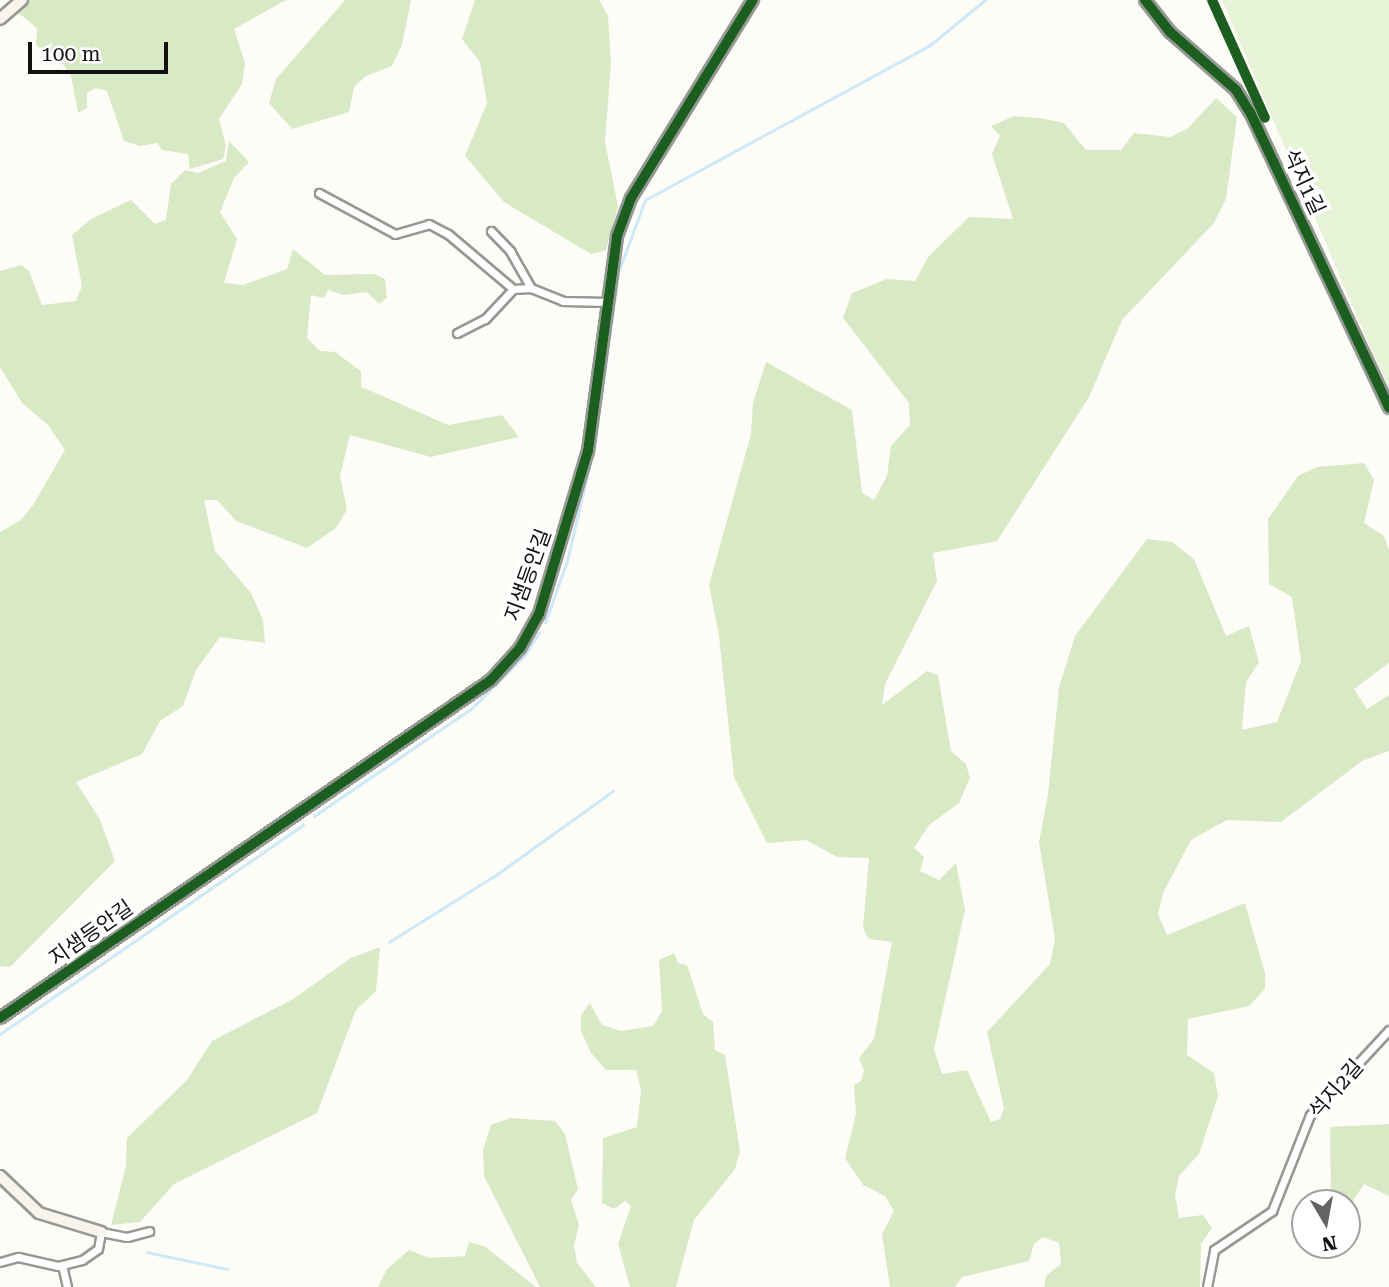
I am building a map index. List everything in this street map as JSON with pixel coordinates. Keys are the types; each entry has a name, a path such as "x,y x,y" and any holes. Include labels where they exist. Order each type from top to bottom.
{"street":[{"path":"0,19 22,0"},
{"name":"지샘등안길","path":"0,1018 491,680 520,648 540,614 587,451 617,236 631,198 753,0"},
{"name":"석지1길","path":"1145,0 1170,32 1236,90 1250,112 1389,408"},
{"path":"319,193 395,234 429,224 448,234 513,289 531,288 563,301 608,302"},
{"path":"491,231 510,251 531,288"},
{"path":"457,333 485,319 513,289"},
{"name":"석지2길","path":"1207,1287 1214,1250 1272,1210 1310,1115 1389,1030"},
{"path":"0,1176 39,1213 127,1237 149,1231"},
{"path":"0,1262 18,1257 62,1265 82,1260 98,1248 101,1232"},
{"path":"62,1265 68,1287"}],"green space":[{"path":"30,0 286,0 234,29 245,63 242,84 219,119 226,146 223,159 190,169 188,154 162,150 157,143 140,146 124,141 107,91 96,88 87,93 87,108 78,113 71,76 62,63 36,45 37,28 16,11"},
{"path":"345,0 411,0 402,45 392,66 366,76 354,87 349,112 292,129 269,103 276,79"},
{"path":"475,0 599,0 608,16 611,62 605,142 618,206 606,250 591,254 504,202 465,156 487,103 480,62 462,39"},
{"path":"1222,0 1389,0 1389,387 1373,354"},
{"path":"1216,98 1237,117 1226,199 1214,223 1122,320 1089,397 997,541 933,553 937,581 885,684 882,705 927,671 938,675 951,751 966,764 970,778 959,803 929,825 914,848 924,857 920,871 939,880 956,863 965,910 934,1049 942,1074 967,1070 991,1122 1000,1119 1004,1108 987,1032 1050,964 1055,939 1039,842 1048,794 1059,687 1075,636 1147,539 1172,542 1194,559 1226,636 1249,626 1259,662 1246,682 1242,730 1277,722 1301,661 1292,597 1269,584 1268,519 1298,476 1317,467 1364,463 1374,480 1364,523 1384,536 1389,550 1389,663 1354,689 1367,709 1389,695 1389,751 1362,761 1281,822 1227,820 1191,840 1163,893 1158,914 1167,935 1245,903 1265,973 1265,989 1249,1006 1188,1019 1187,1055 1214,1073 1218,1096 1199,1154 1179,1176 1175,1195 1179,1218 1203,1215 1212,1228 1201,1244 1200,1287 1044,1287 1046,1276 1061,1264 1059,1243 1043,1237 1034,1244 1029,1261 962,1277 955,1287 890,1287 882,1234 894,1211 885,1196 863,1185 845,1158 856,1114 854,1085 861,1081 864,1070 859,1058 874,1039 892,942 869,939 863,928 869,858 837,857 806,840 767,843 734,777 719,636 709,585 751,434 753,403 766,362 852,410 862,493 874,500 887,476 891,446 910,425 909,403 843,318 852,293 887,279 915,281 928,257 969,217 1013,219 992,154 1000,136 991,126 1014,116 1040,118 1064,123 1086,150 1121,150 1134,133 1170,137 1187,129"},
{"path":"229,141 249,162 234,178 220,212 237,239 224,283 243,285 287,269 293,249 325,275 375,274 385,279 387,298 379,304 367,292 344,295 328,290 324,298 311,295 307,338 320,351 335,352 361,371 361,387 448,425 502,415 519,437 431,457 350,435 340,476 347,510 336,528 307,548 236,521 217,500 204,500 215,551 251,593 263,620 265,643 220,637 196,670 183,706 160,721 142,754 76,782 100,820 115,861 10,967 0,966 0,532 21,520 33,505 65,450 48,425 22,403 0,367 0,271 21,265 29,271 42,305 76,301 82,286 72,235 91,219 131,200 155,224 166,220 171,184 185,170 198,173 226,161"},
{"path":"380,947 376,991 356,1010 317,1113 174,1184 140,1222 111,1225 126,1166 127,1138 187,1080 212,1041 293,999 351,958"},
{"path":"674,953 678,963 687,965 703,1014 713,1022 715,1050 725,1055 740,1151 735,1169 694,1220 676,1287 630,1287 618,1244 631,1206 625,1201 614,1209 602,1203 603,1138 637,1127 641,1090 636,1070 606,1070 591,1053 581,1031 581,1015 590,1003 602,1025 621,1031 653,1026 662,1011 659,960"},
{"path":"510,1118 555,1121 565,1134 578,1189 571,1200 579,1225 574,1245 577,1263 596,1287 540,1287 484,1176 483,1150 491,1125"},
{"path":"1389,1124 1389,1196 1364,1184 1361,1189 1331,1189 1330,1127"},
{"path":"469,1242 484,1246 536,1287 378,1287 387,1269 409,1250 429,1258 465,1256"}],"waterway":[{"path":"594,449 618,273 645,200 929,46 985,0"},
{"path":"545,623 567,561 591,459"},
{"path":"314,816 471,709 524,656 539,633"},
{"path":"389,942 496,875 613,791"},
{"path":"0,1034 303,825"},
{"path":"147,1252 227,1269"}],"cycle path":[{"path":"0,1018 491,680 520,648 539,614 588,451 617,236 631,198 753,0"},
{"path":"1145,0 1170,32 1236,90 1250,112 1389,408"},
{"path":"1212,0 1265,118"}]}
